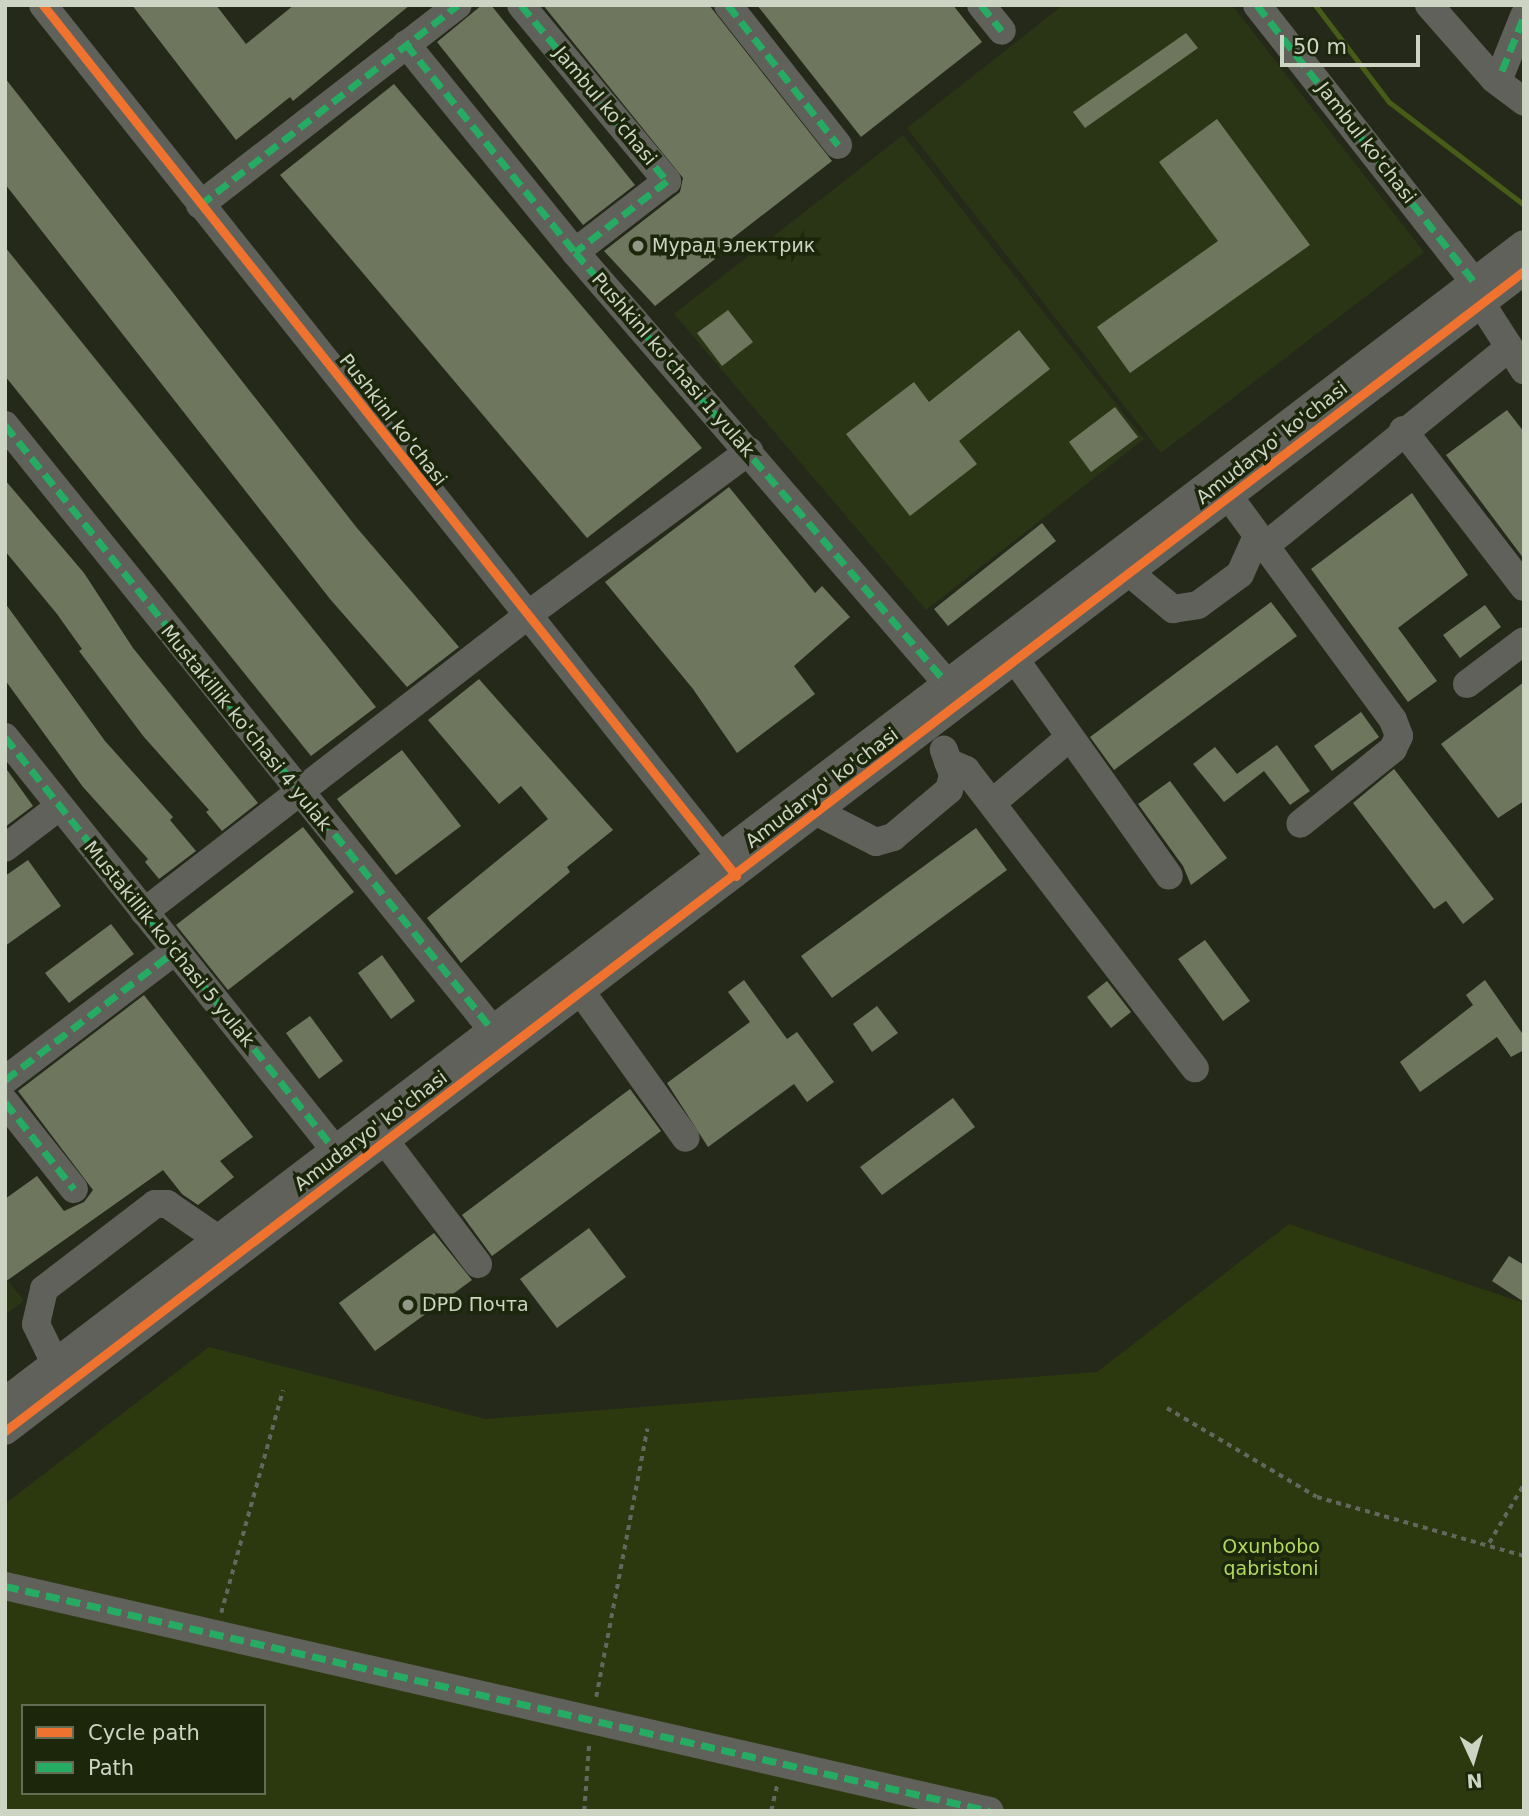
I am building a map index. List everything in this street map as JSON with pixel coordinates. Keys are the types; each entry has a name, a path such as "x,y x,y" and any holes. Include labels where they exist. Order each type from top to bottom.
{"street":[{"name":"Pushkinl ko'chasi","path":"43,5 526,617 736,876"},
{"path":"200,205 458,5"},
{"name":"Jambul ko'chasi","path":"521,5 667,181 575,252"},
{"path":"729,5 838,145"},
{"path":"981,5 1002,32"},
{"name":"Jambul ko'chasi","path":"1257,5 1478,292 1515,360"},
{"path":"1429,5 1494,79 1524,102"},
{"path":"1502,71 1524,16"},
{"name":"Pushkinl ko'chasi 1 yulak","path":"406,44 575,252 945,681"},
{"path":"5,1401 945,681 1478,292 1519,257"},
{"name":"Amudaryo' ko'chasi","path":"5,1431 1131,575 1230,498 1478,292"},
{"path":"1131,575 1173,609 1198,606 1240,574 1261,541 1403,430 1515,360"},
{"name":"Mustakillik ko'chasi 4 yulak","path":"5,425 298,793 491,1028"},
{"path":"1403,430 1524,587"},
{"path":"144,912 526,617 749,452"},
{"path":"1230,498 1392,720 1399,736 1393,749 1300,824"},
{"path":"1467,684 1524,641"},
{"path":"1017,662 1169,876"},
{"path":"819,813 876,842 893,837 949,790 953,775 935,724"},
{"name":"Mustakillik ko'chasi 5 yulak","path":"5,737 335,1150"},
{"path":"992,803 1070,737"},
{"path":"948,762 966,769 1195,1068"},
{"path":"5,848 60,806"},
{"path":"5,1080 174,951"},
{"path":"582,993 686,1138"},
{"path":"5,1102 74,1189"},
{"path":"386,1142 478,1264"},
{"path":"55,1363 36,1324 44,1289 155,1204 167,1204 218,1239"},
{"path":"5,1586 990,1811"}],"path":[{"path":"215,1634 283,1390"},
{"path":"1167,1408 1317,1497 1489,1543 1524,1556"},
{"path":"584,1811 591,1720 647,1429"},
{"path":"1489,1543 1524,1484"}],"shaded area":[{"path":"1063,5 1232,5 1424,252 1161,453 907,128"},
{"path":"903,135 1144,439 926,610 674,314"},
{"path":"5,1277 24,1301 5,1315"}],"green space":[{"name":"Oxunbobo qabristoni","path":"1289,1224 1524,1303 1524,1811 5,1811 5,1504 209,1347 485,1419 1097,1372"}],"building":[{"path":"132,5 216,5 246,44 294,5 410,5 293,101 290,97 236,140"},
{"path":"482,5 491,5 635,185 583,225 437,42"},
{"path":"543,5 709,5 832,161 711,255 715,259 655,306 604,251 680,192 683,178"},
{"path":"757,5 953,5 982,42 861,137"},
{"path":"1186,33 1198,48 1085,128 1073,112"},
{"path":"5,78 357,528 459,647 407,687 330,599 5,184"},
{"path":"394,84 702,448 587,538 280,175"},
{"path":"1217,119 1310,245 1130,373 1097,327 1218,241 1159,162"},
{"path":"5,247 376,707 311,756 5,376"},
{"path":"728,310 753,342 722,366 697,333"},
{"path":"1019,330 1050,369 959,441 977,464 910,516 846,434 914,382 929,402"},
{"path":"1115,407 1138,437 1091,472 1069,442"},
{"path":"1507,410 1524,432 1524,559 1446,455"},
{"path":"5,480 84,573 133,648 258,803 222,831 206,812 209,810 144,737 79,651 82,649 57,614 5,551"},
{"path":"729,487 815,593 822,586 850,617 794,666 815,694 737,753 693,689 605,582"},
{"path":"1412,493 1468,575 1398,628 1437,681 1408,702 1311,569"},
{"path":"1042,523 1056,541 948,626 934,609"},
{"path":"1271,602 1297,636 1114,770 1090,737"},
{"path":"5,603 105,741 173,817 170,820 196,851 159,879 145,862 148,859 83,787 5,680"},
{"path":"1485,605 1501,627 1460,658 1443,635"},
{"path":"479,679 613,830 567,867 570,872 461,963 427,918 548,819 521,786 499,804 428,720"},
{"path":"1524,682 1524,801 1498,818 1441,744"},
{"path":"1361,712 1379,737 1332,771 1314,746"},
{"path":"1277,745 1310,791 1290,805 1264,771 1224,802 1193,764 1215,747 1237,774"},
{"path":"402,750 461,826 396,875 337,799"},
{"path":"5,767 33,806 5,827"},
{"path":"1394,769 1494,899 1463,924 1446,901 1434,909 1353,803"},
{"path":"1170,781 1227,858 1191,885 1183,866 1138,804"},
{"path":"303,827 354,892 228,990 176,925"},
{"path":"976,828 1007,870 832,998 801,956"},
{"path":"28,860 61,906 5,946 5,876"},
{"path":"111,924 134,954 69,1003 45,973"},
{"path":"1205,940 1250,1001 1223,1021 1178,959"},
{"path":"382,955 415,1001 391,1019 358,973"},
{"path":"744,980 787,1039 797,1032 834,1082 807,1102 794,1084 708,1147 667,1083 750,1022 728,992"},
{"path":"1485,980 1524,1036 1524,1050 1511,1057 1497,1037 1420,1092 1400,1062 1473,1005 1466,995"},
{"path":"1107,981 1131,1012 1111,1028 1087,997"},
{"path":"144,995 253,1137 220,1161 234,1177 198,1205 182,1194 163,1170 5,1282 5,1199 37,1176 64,1211 84,1202 93,1190 18,1091"},
{"path":"877,1006 898,1033 872,1052 853,1024"},
{"path":"310,1016 343,1061 319,1079 286,1033"},
{"path":"630,1089 661,1131 492,1256 462,1215"},
{"path":"953,1098 975,1127 882,1195 860,1167"},
{"path":"589,1228 626,1277 557,1328 520,1279"},
{"path":"434,1233 472,1280 375,1351 339,1303"},
{"path":"1509,1256 1524,1265 1524,1302 1492,1281"}],"waterway":[{"path":"1315,5 1389,102 1524,205"}],"marked path":[{"path":"200,205 458,5"},
{"path":"521,5 667,181 575,252"},
{"path":"728,5 838,145"},
{"path":"981,5 1002,31"},
{"path":"1257,5 1474,282"},
{"path":"1502,71 1524,16"},
{"path":"406,44 575,252 945,681"},
{"path":"5,425 491,1028"},
{"path":"5,737 335,1150"},
{"path":"5,1080 175,951"},
{"path":"5,1102 74,1189"},
{"path":"5,1586 990,1811"}],"cycle path":[{"path":"43,5 736,876"},
{"path":"5,1431 1524,271"}],"place":[{"name":"Мурад электрик","path":"638,246"},
{"name":"DPD Почта","path":"408,1305"}]}
